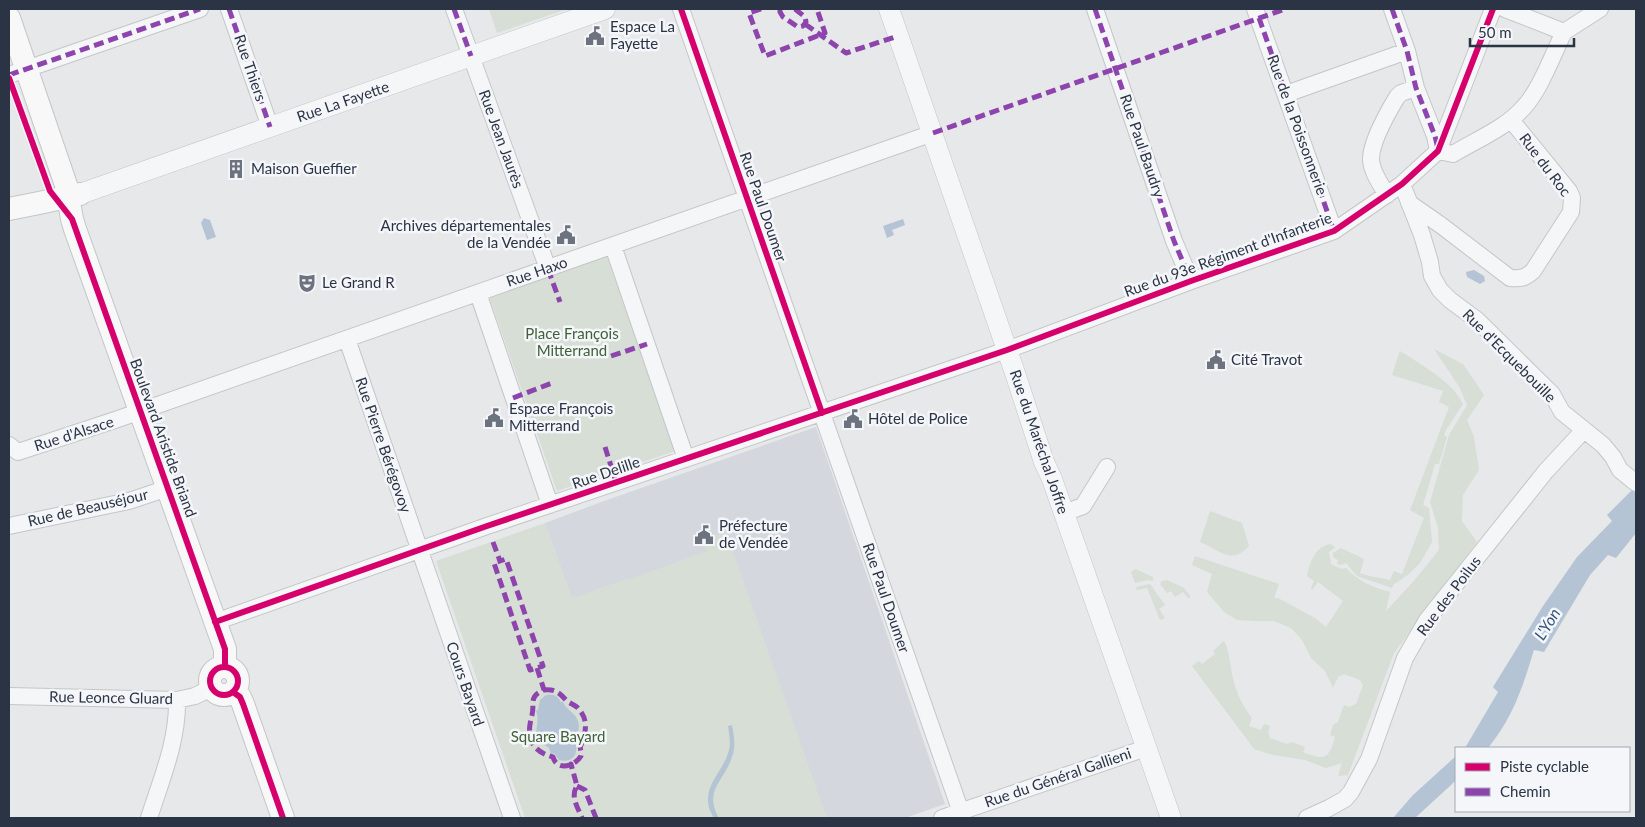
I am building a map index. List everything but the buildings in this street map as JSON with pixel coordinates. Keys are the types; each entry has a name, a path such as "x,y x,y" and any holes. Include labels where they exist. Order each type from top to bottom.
{"main road":[{"name":"Boulevard Aristide Briand","path":"9,18 18,72 74,195 72,219 225,650 225,667 232,669 238,680 233,692"},
{"path":"9,209 74,195"},
{"path":"9,220 43,213 55,213 72,219"},
{"path":"225,667 215,670 211,674 209,681 211,688 218,694 226,695 233,692 240,697 283,818"}],"street":[{"path":"18,72 200,9"},
{"name":"Rue Thiers","path":"229,9 270,127"},
{"name":"Rue Jean Jaurès","path":"454,9 548,269"},
{"name":"Rue La Fayette","path":"74,195 605,9"},
{"name":"Rue Paul Doumer","path":"681,9 962,815"},
{"name":"Rue du Maréchal Joffre","path":"889,9 1044,462 1052,479 1171,818"},
{"name":"Rue Paul Baudry","path":"1096,9 1174,241 1191,281"},
{"path":"1392,9 1407,51 1416,88 1435,136 1438,150"},
{"path":"1438,150 1493,9"},
{"path":"1504,9 1564,32"},
{"path":"1438,150 1453,154 1511,120 1525,107 1564,32 1600,9"},
{"name":"Rue de la Poissonnerie","path":"1257,14 1334,231"},
{"path":"1286,94 1407,51"},
{"path":"1387,195 1375,174 1371,159 1378,130 1397,97 1401,93 1416,88"},
{"name":"Rue du Roc","path":"1409,204 1442,226 1510,278 1520,279 1526,277 1532,271 1571,212 1572,198 1511,120"},
{"name":"Rue Haxo","path":"141,411 933,133"},
{"name":"Rue du 93e Régiment d'Infanterie","path":"1007,350 1191,281 1334,231 1402,184 1438,150"},
{"name":"Rue d'Ecquebouille","path":"1402,184 1422,235 1432,276 1440,290 1484,327 1552,394 1562,412 1583,431 1603,445 1613,457 1620,470 1636,482"},
{"path":"1422,235 1433,232 1442,226"},
{"path":"613,246 686,459"},
{"path":"478,293 550,505"},
{"name":"Rue Pierre Bérégovoy","path":"347,339 419,550"},
{"name":"Rue Delille","path":"215,622 550,505 1007,350"},
{"name":"Rue d'Alsace","path":"9,445 18,452 141,411"},
{"name":"Rue des Poilus","path":"1307,818 1345,799 1351,792 1369,759 1406,658 1427,620 1546,471 1583,431"},
{"path":"1064,513 1083,506 1107,467"},
{"name":"Rue de Beauséjour","path":"9,526 129,501 168,488"},
{"name":"Cours Bayard","path":"419,550 512,818"},
{"name":"Rue Leonce Gluard","path":"9,696 177,700 195,696 211,688"},
{"path":"149,818 172,745 178,715 177,700"},
{"name":"Rue du Général Gallieni","path":"942,818 962,815 1146,748"}],"shaded area":[{"name":"Préfecture de Vendée","path":"816,427 945,804 905,818 649,818 545,523"}],"green space":[{"path":"489,9 567,9 497,33"},
{"name":"Place François Mitterrand","path":"607,256 675,451 557,491 489,296"},
{"path":"1434,349 1463,364 1484,395 1467,420 1474,437 1479,470 1463,495 1462,521 1477,542 1394,653 1348,775 1338,776 1342,763 1326,768 1305,760 1273,755 1254,749 1192,666 1199,661 1202,664 1215,654 1213,651 1224,641 1236,688 1244,707 1252,718 1249,726 1261,730 1264,724 1270,726 1268,732 1270,738 1287,744 1292,742 1305,747 1303,752 1316,757 1325,756 1331,750 1335,737 1330,735 1333,725 1338,722 1344,705 1349,707 1356,704 1363,685 1360,680 1344,674 1338,677 1333,688 1325,671 1311,658 1302,640 1291,628 1274,621 1237,620 1224,612 1207,592 1212,574 1192,565 1195,556 1279,584 1274,598 1278,598 1315,618 1326,627 1343,601 1318,582 1312,590 1314,581 1307,576 1317,552 1320,548 1330,544 1335,547 1329,552 1331,564 1341,569 1346,568 1366,583 1390,592 1386,611 1439,550 1438,528 1430,502 1449,435 1467,405 1460,388"},
{"path":"1400,351 1444,381 1463,404 1444,435 1447,437 1439,464 1435,464 1423,505 1429,508 1432,542 1420,563 1409,574 1393,585 1392,588 1357,576 1346,563 1337,564 1338,560 1333,557 1333,553 1341,548 1364,559 1360,573 1390,580 1394,571 1402,574 1424,518 1410,510 1449,407 1439,402 1443,391 1392,375"},
{"path":"1210,511 1242,523 1249,546 1243,552 1236,555 1225,554 1200,542"},
{"name":"Square Bayard","path":"545,523 572,598 707,551 704,540 726,532 827,818 525,818 436,561"},
{"path":"1135,569 1153,577 1153,581 1147,580 1135,583 1131,572"},
{"path":"1167,580 1184,588 1191,597 1188,598 1183,592 1175,597 1171,591 1167,593 1160,584 1162,581"},
{"path":"1150,584 1165,605 1159,609 1165,618 1160,620 1147,588 1137,590 1136,587"}],"water":[{"path":"204,218 210,220 216,237 207,240 201,223"},
{"path":"903,219 905,225 892,230 894,235 887,238 883,226"},
{"path":"1474,270 1484,276 1485,281 1480,284 1467,277 1466,272"},
{"name":"L'Yon","path":"1636,486 1636,533 1616,558 1608,555 1590,575 1544,652 1534,650 1511,713 1497,737 1489,747 1466,747 1498,692 1493,687 1543,606 1577,557 1612,521 1607,515"},
{"path":"551,694 557,697 575,715 578,721 578,745 576,745 576,753 570,760 559,760 554,753 551,754 549,748 542,744 537,735 536,711 538,710 540,700 546,695"},
{"path":"732,725 734,749 728,766 716,786 713,800 719,818 714,818 709,808 709,791 712,782 726,759 730,741 728,726"},
{"path":"1455,757 1455,781 1451,785 1415,818 1393,818 1413,795"}],"marked path":[{"path":"9,75 200,9"},
{"path":"229,9 270,127"},
{"path":"454,9 471,56"},
{"path":"761,9 749,13 765,56 825,33 817,9"},
{"path":"780,9 783,17 798,27 803,26 806,22 805,17 795,9"},
{"path":"1095,9 1174,241 1191,281"},
{"path":"933,133 1285,9"},
{"path":"1392,9 1407,51 1416,88 1435,136 1438,149"},
{"path":"1259,18 1334,231"},
{"path":"805,24 846,53 898,36"},
{"path":"548,269 560,302"},
{"path":"611,356 647,344"},
{"path":"513,398 552,383"},
{"path":"605,447 616,482"},
{"path":"493,542 500,561 506,559 543,666 530,670 494,563 500,561"},
{"path":"537,668 544,690"},
{"path":"544,690 558,693 568,702 575,705 584,717 586,726 580,746 581,756 571,765 558,765 553,757 539,751 532,742 530,723 533,701 536,695 544,690"},
{"path":"572,769 571,764 577,786 574,798 582,818"},
{"path":"577,786 585,790 596,818"}],"cycle path":[{"path":"681,9 822,413"},
{"path":"215,622 487,526 1007,350 1191,281 1334,231 1402,184 1438,151 1493,9"},
{"path":"9,78 50,191 72,219 225,649 225,667"},
{"path":"224,667 234,671 238,681 234,691 224,695 214,691 210,681 214,671 224,667"},
{"path":"233,692 240,697 243,704 283,818"}],"place":[{"name":"Espace La Fayette","path":"595,36"},
{"name":"Maison Gueffier","path":"236,169"},
{"name":"Archives départementales de la Vendée","path":"566,235"},
{"name":"Le Grand R","path":"307,283"},
{"name":"Cité Travot","path":"1216,360"},
{"name":"Espace François Mitterrand","path":"494,418"},
{"name":"Hôtel de Police","path":"853,419"},
{"name":"Préfecture de Vendée","path":"704,535"}]}
